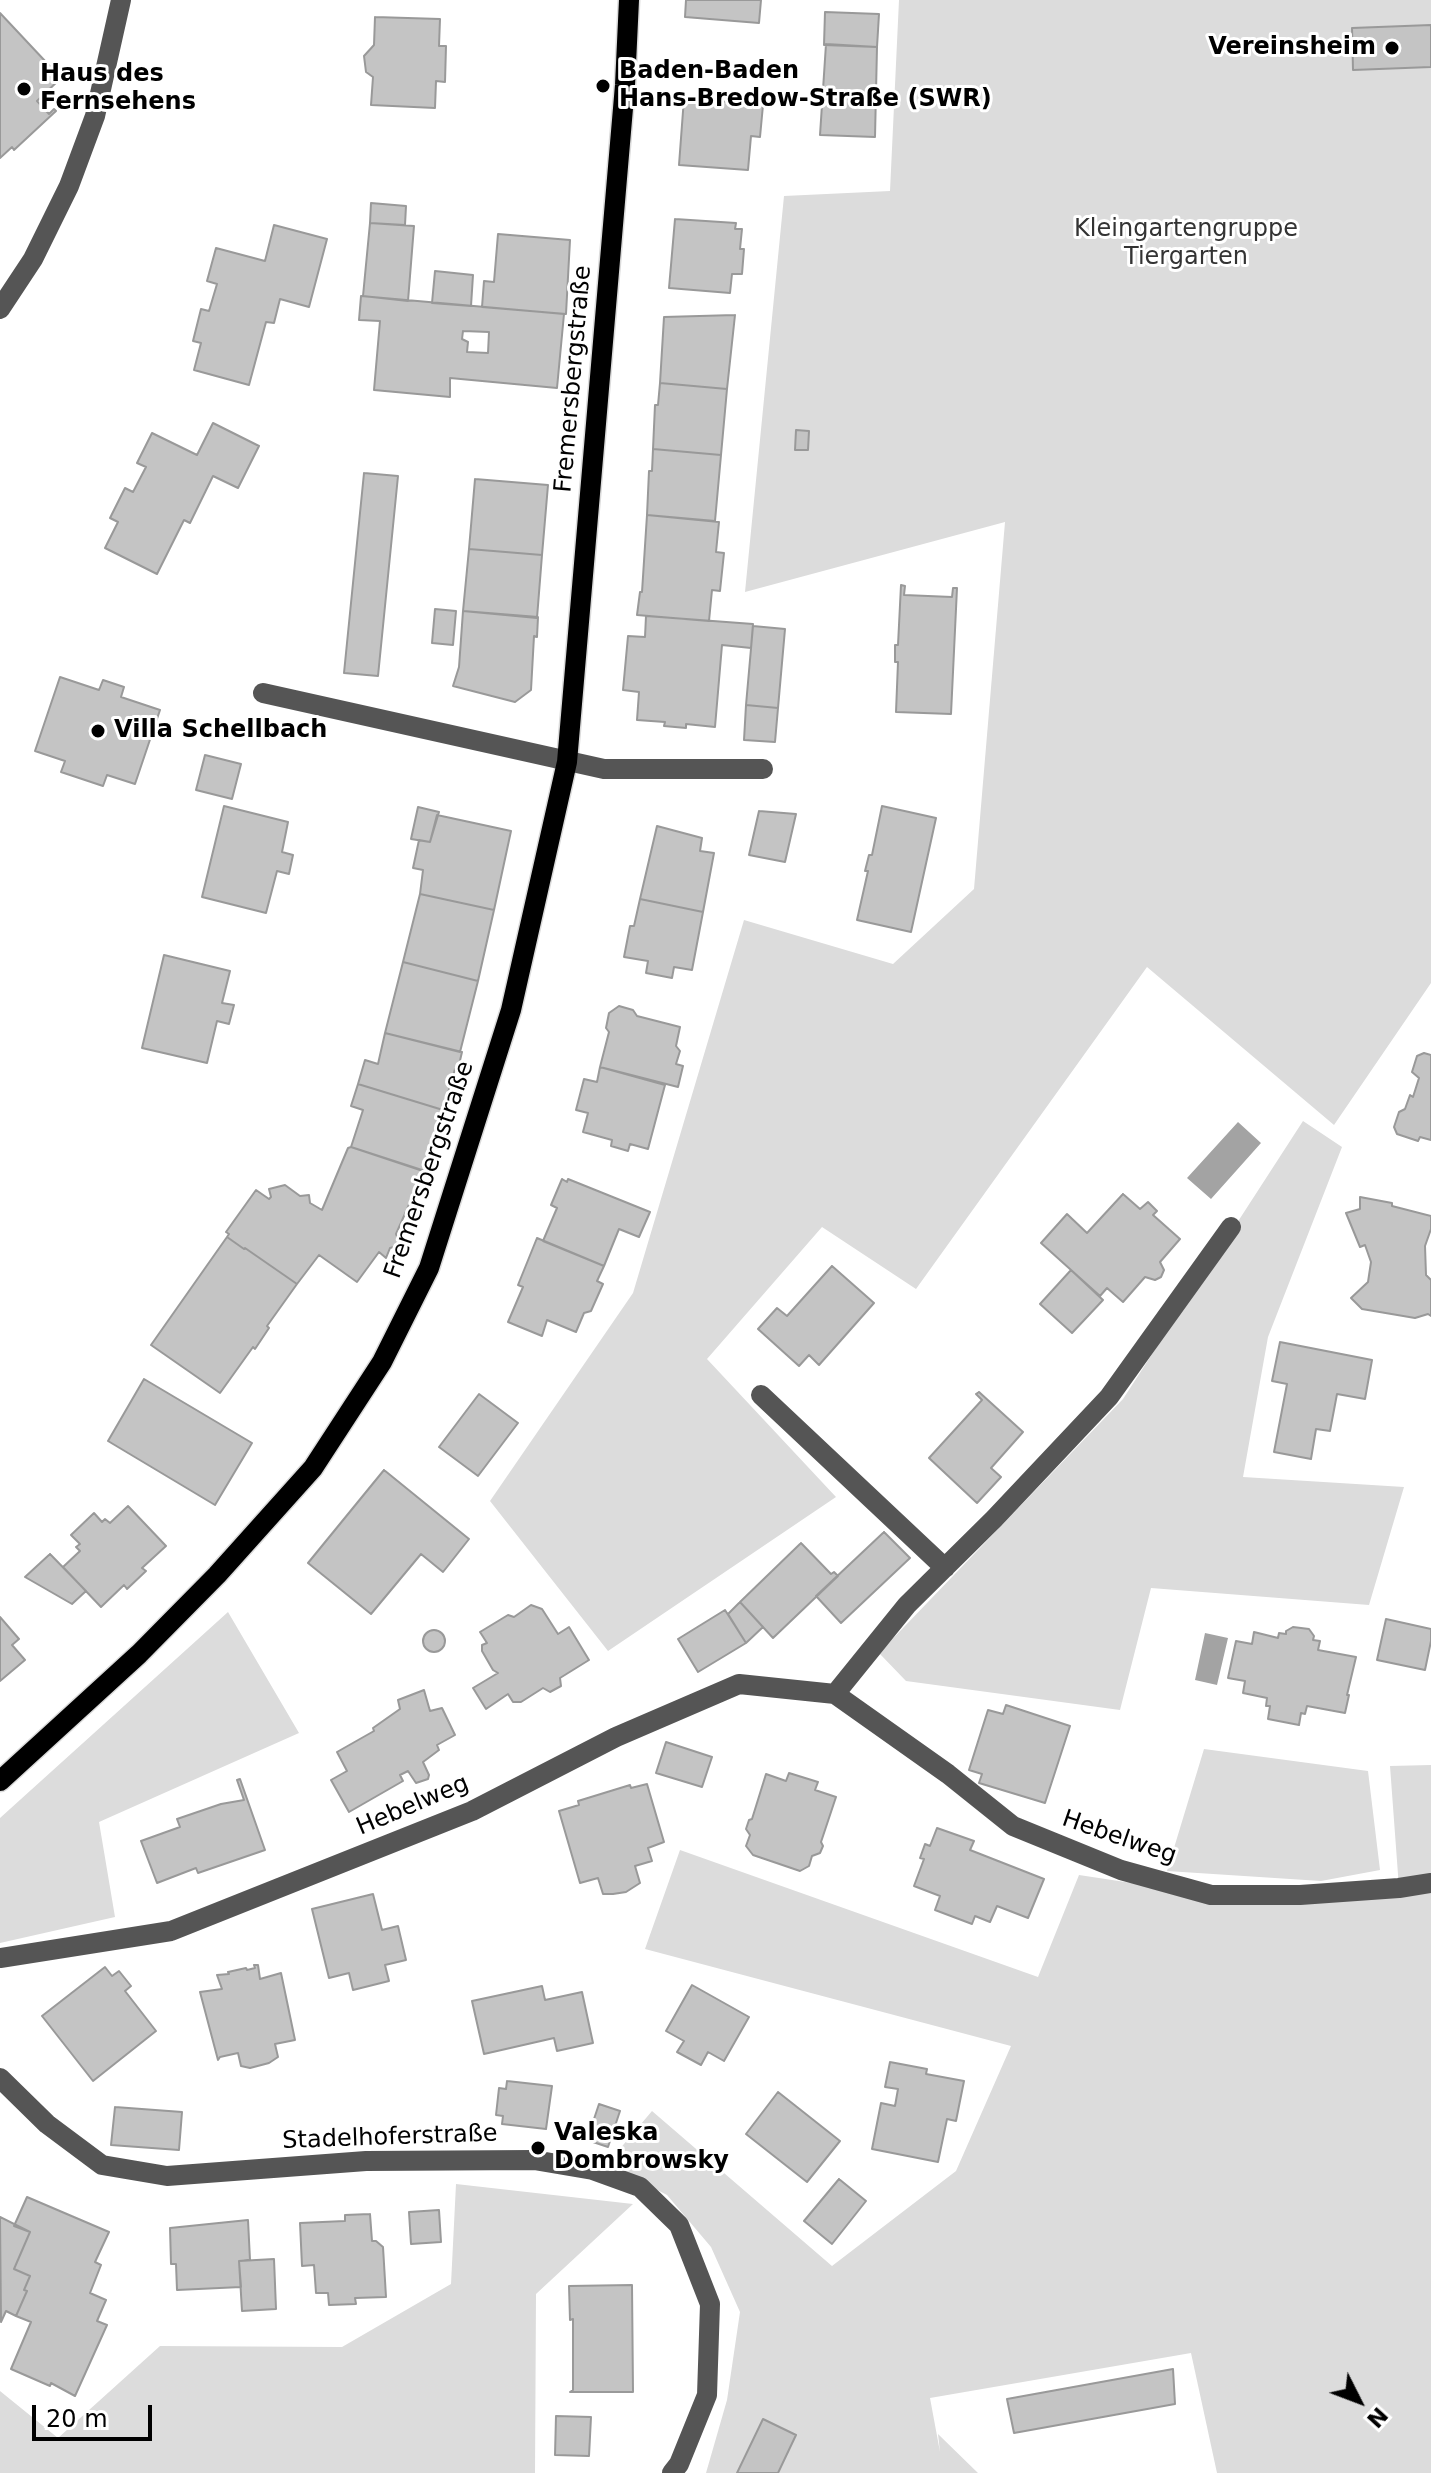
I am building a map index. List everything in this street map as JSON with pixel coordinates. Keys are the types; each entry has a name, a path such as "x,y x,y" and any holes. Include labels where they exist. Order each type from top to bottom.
{"main road":[{"name":"Fremersbergstraße","path":"0,1781 139,1654 217,1575 313,1468 382,1362 429,1268 511,1010 567,762 629,0"}],"street":[{"path":"0,309 33,259 69,186 95,116 121,0"},
{"path":"263,693 604,769 763,769"},
{"path":"835,1694 907,1605 994,1519 1109,1397 1231,1227"},
{"path":"761,1395 945,1568"},
{"name":"Hebelweg","path":"0,1958 171,1931 472,1811 616,1737 739,1684 835,1694 948,1774 1013,1826 1121,1870 1211,1895 1300,1895 1431,1883"},
{"name":"Stadelhoferstraße","path":"0,2078 47,2124 102,2165 167,2176 366,2161 534,2160 593,2170 640,2187 679,2225 710,2304 707,2395 679,2464 672,2473"}],"green space":[{"name":"Kleingartengruppe Tiergarten","path":"899,0 1431,0 1431,983 1334,1125 1147,967 916,1289 822,1227 707,1359 836,1497 608,1651 490,1501 633,1293 744,920 893,964 974,889 1005,522 745,592 784,196 890,191"},
{"path":"1303,1121 1342,1147 1268,1337 1243,1477 1404,1487 1369,1605 1151,1588 1120,1710 906,1681 879,1653 1123,1399"},
{"path":"228,1612 299,1733 99,1822 115,1917 0,1943 0,1818"},
{"path":"1204,1749 1368,1771 1380,1870 1321,1881 1167,1871"},
{"path":"1431,1765 1431,2473 1217,2473 1191,2353 930,2398 940,2452 938,2434 978,2473 706,2473 727,2400 740,2312 711,2247 667,2195 607,2164 652,2111 832,2266 956,2171 1011,2046 645,1949 680,1850 1038,1977 1079,1875 1211,1895 1399,1888 1390,1766"},
{"path":"456,2184 633,2204 536,2294 535,2473 0,2473 0,2391 58,2438 160,2346 342,2347 451,2284"}],"shaded area":[{"path":"1238,1122 1261,1143 1211,1199 1187,1178"},
{"path":"1205,1633 1228,1638 1217,1685 1195,1680"}],"building":[{"path":"686,0 761,0 759,23 685,17"},
{"path":"825,12 879,14 877,47 824,45"},
{"name":"Haus des Fernsehens","path":"0,13 61,78 37,101 49,114 54,109 56,111 14,150 12,147 0,158"},
{"path":"375,17 440,19 439,46 446,46 445,82 436,81 435,108 371,105 373,77 366,72 364,56 374,45"},
{"name":"Vereinsheim","path":"1431,25 1431,67 1353,70 1352,28"},
{"path":"826,44 877,47 875,137 820,135"},
{"path":"684,98 763,105 760,137 751,136 748,170 679,165"},
{"path":"371,203 406,206 405,225 370,223"},
{"path":"675,219 736,223 735,229 742,229 742,274 732,274 730,293 669,288"},
{"path":"370,223 414,226 408,301 363,296"},
{"path":"274,225 327,239 309,307 280,299 274,323 266,322 249,385 194,370 201,343 193,341 201,309 209,311 217,284 207,281 216,248 265,261"},
{"path":"498,234 570,240 566,314 482,307 484,281 494,282"},
{"path":"435,271 473,275 471,306 432,303"},
{"path":"361,296 564,314 557,388 450,378 450,397 374,390 380,321 359,320","holes":["463,331 489,332 488,353 467,352 468,342 462,339"]},
{"path":"735,315 727,389 660,383 664,317"},
{"path":"660,383 727,389 721,455 653,449 655,405 658,405"},
{"path":"213,423 259,446 238,488 213,476 190,523 184,520 157,574 105,548 118,522 110,518 125,488 133,492 146,467 137,463 152,433 197,455"},
{"path":"796,430 809,431 808,450 795,450"},
{"path":"653,449 721,455 715,521 647,515"},
{"path":"364,473 398,476 378,676 344,673"},
{"path":"475,479 548,485 542,555 469,549"},
{"path":"647,515 719,522 716,552 724,553 720,591 712,590 709,621 637,615 642,592"},
{"path":"469,549 542,555 537,618 463,611"},
{"path":"901,585 905,586 904,595 952,597 953,588 957,588 951,714 896,712 898,662 895,662 895,645 898,645"},
{"path":"435,609 456,611 453,645 432,643"},
{"path":"463,611 538,617 531,690 515,702 453,686 459,667"},
{"path":"646,616 753,624 751,648 722,645 715,727 686,724 686,728 664,726 665,722 637,720 639,692 623,690 628,636 645,637"},
{"path":"753,626 785,629 778,708 746,705"},
{"name":"Villa Schellbach","path":"60,677 99,690 103,680 124,687 121,697 160,710 135,784 107,775 103,786 61,772 65,761 35,751"},
{"path":"746,705 778,708 775,742 744,740"},
{"path":"205,755 241,764 232,799 196,790"},
{"path":"224,806 288,822 282,852 293,855 289,874 277,871 266,913 202,897"},
{"path":"882,806 936,818 911,932 857,920 868,871 865,871 869,855 872,855"},
{"path":"418,807 439,812 430,842 411,839"},
{"path":"759,811 796,814 785,862 749,855"},
{"path":"437,815 511,831 494,910 420,894 423,870 413,868 419,840 430,842"},
{"path":"657,826 702,838 700,851 714,853 703,912 640,899"},
{"path":"420,894 494,910 478,981 403,962"},
{"path":"640,899 703,912 692,970 674,967 672,978 646,973 648,961 624,957 630,926 634,926"},
{"path":"164,955 230,971 222,1003 234,1005 229,1024 217,1021 207,1063 142,1048"},
{"path":"403,962 478,981 460,1052 385,1033"},
{"path":"619,1006 633,1010 637,1016 680,1027 676,1046 680,1051 676,1064 683,1066 678,1087 600,1067 609,1032 606,1028 609,1013"},
{"path":"385,1033 462,1052 443,1110 358,1084 365,1060 378,1064"},
{"path":"1424,1053 1431,1055 1431,1140 1420,1137 1418,1141 1397,1134 1394,1127 1399,1112 1405,1109 1410,1095 1413,1097 1419,1078 1412,1072 1417,1056"},
{"path":"600,1067 665,1085 648,1149 630,1144 628,1151 611,1146 612,1140 583,1132 588,1113 576,1110 584,1079 597,1082"},
{"path":"358,1084 443,1110 425,1171 351,1147 363,1110 351,1106"},
{"path":"351,1147 423,1171 420,1178 425,1186 416,1189 396,1234 400,1245 390,1248 386,1258 379,1252 357,1282 319,1255 297,1284 227,1237 229,1234 226,1232 256,1190 269,1199 269,1189 285,1185 300,1196 309,1195 310,1203 322,1210"},
{"path":"562,1179 650,1212 639,1237 619,1229 604,1266 543,1241 557,1208 551,1205"},
{"path":"1123,1194 1140,1209 1148,1202 1157,1211 1153,1215 1180,1239 1160,1262 1164,1270 1161,1277 1155,1280 1145,1277 1123,1302 1107,1288 1100,1296 1041,1243 1067,1214 1087,1233"},
{"path":"1360,1197 1392,1203 1392,1206 1431,1216 1431,1229 1425,1246 1426,1275 1431,1280 1431,1316 1415,1318 1362,1309 1351,1298 1368,1282 1371,1262 1365,1245 1360,1247 1346,1213 1360,1209"},
{"path":"227,1237 297,1284 267,1326 269,1328 255,1349 253,1347 220,1393 151,1345"},
{"path":"537,1238 604,1266 597,1281 603,1284 591,1311 584,1313 576,1332 547,1320 542,1336 508,1322 523,1287 518,1285"},
{"path":"832,1266 874,1303 819,1365 809,1355 799,1366 758,1329 777,1308 787,1316"},
{"path":"1071,1270 1103,1300 1072,1333 1040,1304"},
{"path":"1280,1342 1372,1360 1365,1399 1337,1394 1330,1431 1316,1429 1311,1459 1274,1452 1287,1384 1272,1381"},
{"path":"144,1379 252,1443 215,1505 108,1441"},
{"path":"979,1392 1023,1432 991,1468 1001,1477 977,1503 929,1458 982,1400 976,1394"},
{"path":"479,1394 518,1423 478,1476 439,1447"},
{"path":"384,1470 469,1539 443,1572 421,1554 371,1614 308,1563"},
{"path":"128,1506 166,1546 142,1568 146,1571 127,1589 124,1585 101,1607 63,1567 80,1551 76,1547 80,1544 71,1535 94,1513 102,1522 105,1519 110,1523"},
{"path":"884,1532 910,1558 841,1623 816,1596"},
{"path":"801,1543 831,1574 834,1572 838,1576 773,1638 740,1602"},
{"path":"50,1554 86,1591 72,1604 25,1577"},
{"path":"740,1602 763,1627 746,1643 728,1614"},
{"path":"531,1605 542,1609 558,1634 569,1627 589,1660 560,1678 561,1686 550,1692 543,1688 521,1702 513,1702 508,1694 486,1709 473,1688 498,1673 482,1651 482,1645 487,1643 480,1632 508,1615 514,1617"},
{"path":"725,1610 746,1643 698,1672 678,1639"},
{"path":"0,1617 19,1639 12,1645 25,1660 0,1681"},
{"path":"1386,1619 1431,1629 1425,1670 1377,1660"},
{"path":"1293,1627 1309,1629 1313,1640 1320,1641 1318,1650 1356,1657 1345,1713 1307,1706 1305,1714 1301,1713 1299,1725 1268,1719 1270,1706 1266,1706 1267,1698 1243,1693 1245,1681 1228,1678 1236,1641 1252,1644 1254,1632 1278,1638 1279,1633 1286,1634"},
{"path":"434,1630 442,1633 445,1641 442,1649 434,1652 426,1649 423,1641 426,1633"},
{"path":"424,1690 430,1711 442,1708 455,1735 437,1745 439,1750 423,1762 428,1779 416,1783 408,1771 400,1775 403,1781 349,1812 331,1780 347,1771 337,1752 374,1731 373,1728 400,1709 398,1700"},
{"path":"1006,1705 1070,1726 1045,1803 979,1783 982,1774 969,1770 988,1710 1003,1714"},
{"path":"666,1742 712,1757 702,1787 656,1773"},
{"path":"789,1773 818,1782 815,1790 836,1797 820,1853 812,1856 809,1866 800,1871 753,1855 746,1846 750,1835 746,1829 766,1774 786,1781"},
{"path":"240,1779 265,1850 198,1873 196,1868 157,1883 141,1841 180,1827 177,1819 221,1804 244,1800 237,1780"},
{"path":"647,1784 664,1842 648,1848 652,1861 635,1866 640,1883 626,1892 603,1894 598,1878 580,1883 559,1811 579,1805 578,1801 630,1785 631,1788"},
{"path":"937,1828 974,1841 970,1850 1044,1879 1028,1918 997,1906 990,1922 975,1916 972,1924 935,1910 940,1896 914,1886 924,1859 920,1858 925,1844 930,1846"},
{"path":"373,1894 382,1930 398,1926 406,1960 385,1965 389,1981 353,1990 349,1973 329,1978 312,1909"},
{"path":"254,1965 258,1965 260,1979 281,1973 295,2040 275,2044 278,2057 250,2068 241,2066 238,2053 218,2060 200,1992 222,1989 217,1975 255,1968"},
{"path":"105,1967 112,1976 119,1971 131,1986 125,1991 156,2031 93,2081 42,2016"},
{"path":"692,1985 749,2017 724,2061 708,2052 701,2065 677,2052 684,2041 666,2031"},
{"path":"542,1986 545,2000 582,1992 593,2043 557,2051 554,2038 484,2054 472,2001"},
{"path":"890,2062 927,2069 926,2074 964,2081 956,2121 947,2119 938,2162 872,2149 881,2103 895,2106 898,2089 885,2087"},
{"path":"507,2081 552,2086 546,2129 502,2124 503,2116 496,2115 499,2088 506,2089"},
{"path":"778,2092 840,2141 807,2182 746,2134"},
{"path":"599,2104 620,2111 608,2147 587,2140"},
{"path":"115,2107 182,2112 179,2150 111,2145"},
{"path":"839,2179 866,2201 832,2244 804,2221"},
{"path":"27,2197 109,2232 95,2262 101,2265 90,2293 106,2300 97,2321 107,2325 75,2396 51,2383 50,2386 11,2369 31,2322 16,2316 30,2276 14,2269 30,2232 14,2226"},
{"path":"439,2210 441,2242 411,2244 409,2212"},
{"path":"370,2214 372,2241 383,2247 386,2297 355,2298 356,2304 329,2305 328,2293 316,2293 314,2265 302,2266 300,2223 345,2221 345,2215"},
{"path":"0,2217 30,2232 14,2269 30,2276 24,2290 27,2291 16,2316 6,2311 1,2322"},
{"path":"248,2220 250,2260 239,2261 241,2287 177,2290 176,2264 171,2264 170,2228"},
{"path":"274,2259 276,2309 242,2311 239,2261"},
{"path":"632,2285 633,2392 570,2392 573,2390 573,2319 570,2320 569,2286"},
{"path":"1173,2369 1175,2404 1014,2433 1007,2399"},
{"path":"556,2416 591,2417 589,2456 555,2455"},
{"path":"763,2419 796,2435 778,2473 737,2473"}],"place":[{"name":"Vereinsheim","path":"1392,48"},
{"name":"Baden-Baden Hans-Bredow-Straße (SWR)","path":"603,86"},
{"name":"Haus des Fernsehens","path":"24,89"},
{"name":"Villa Schellbach","path":"98,731"},
{"name":"Valeska Dombrowsky","path":"538,2148"}]}
